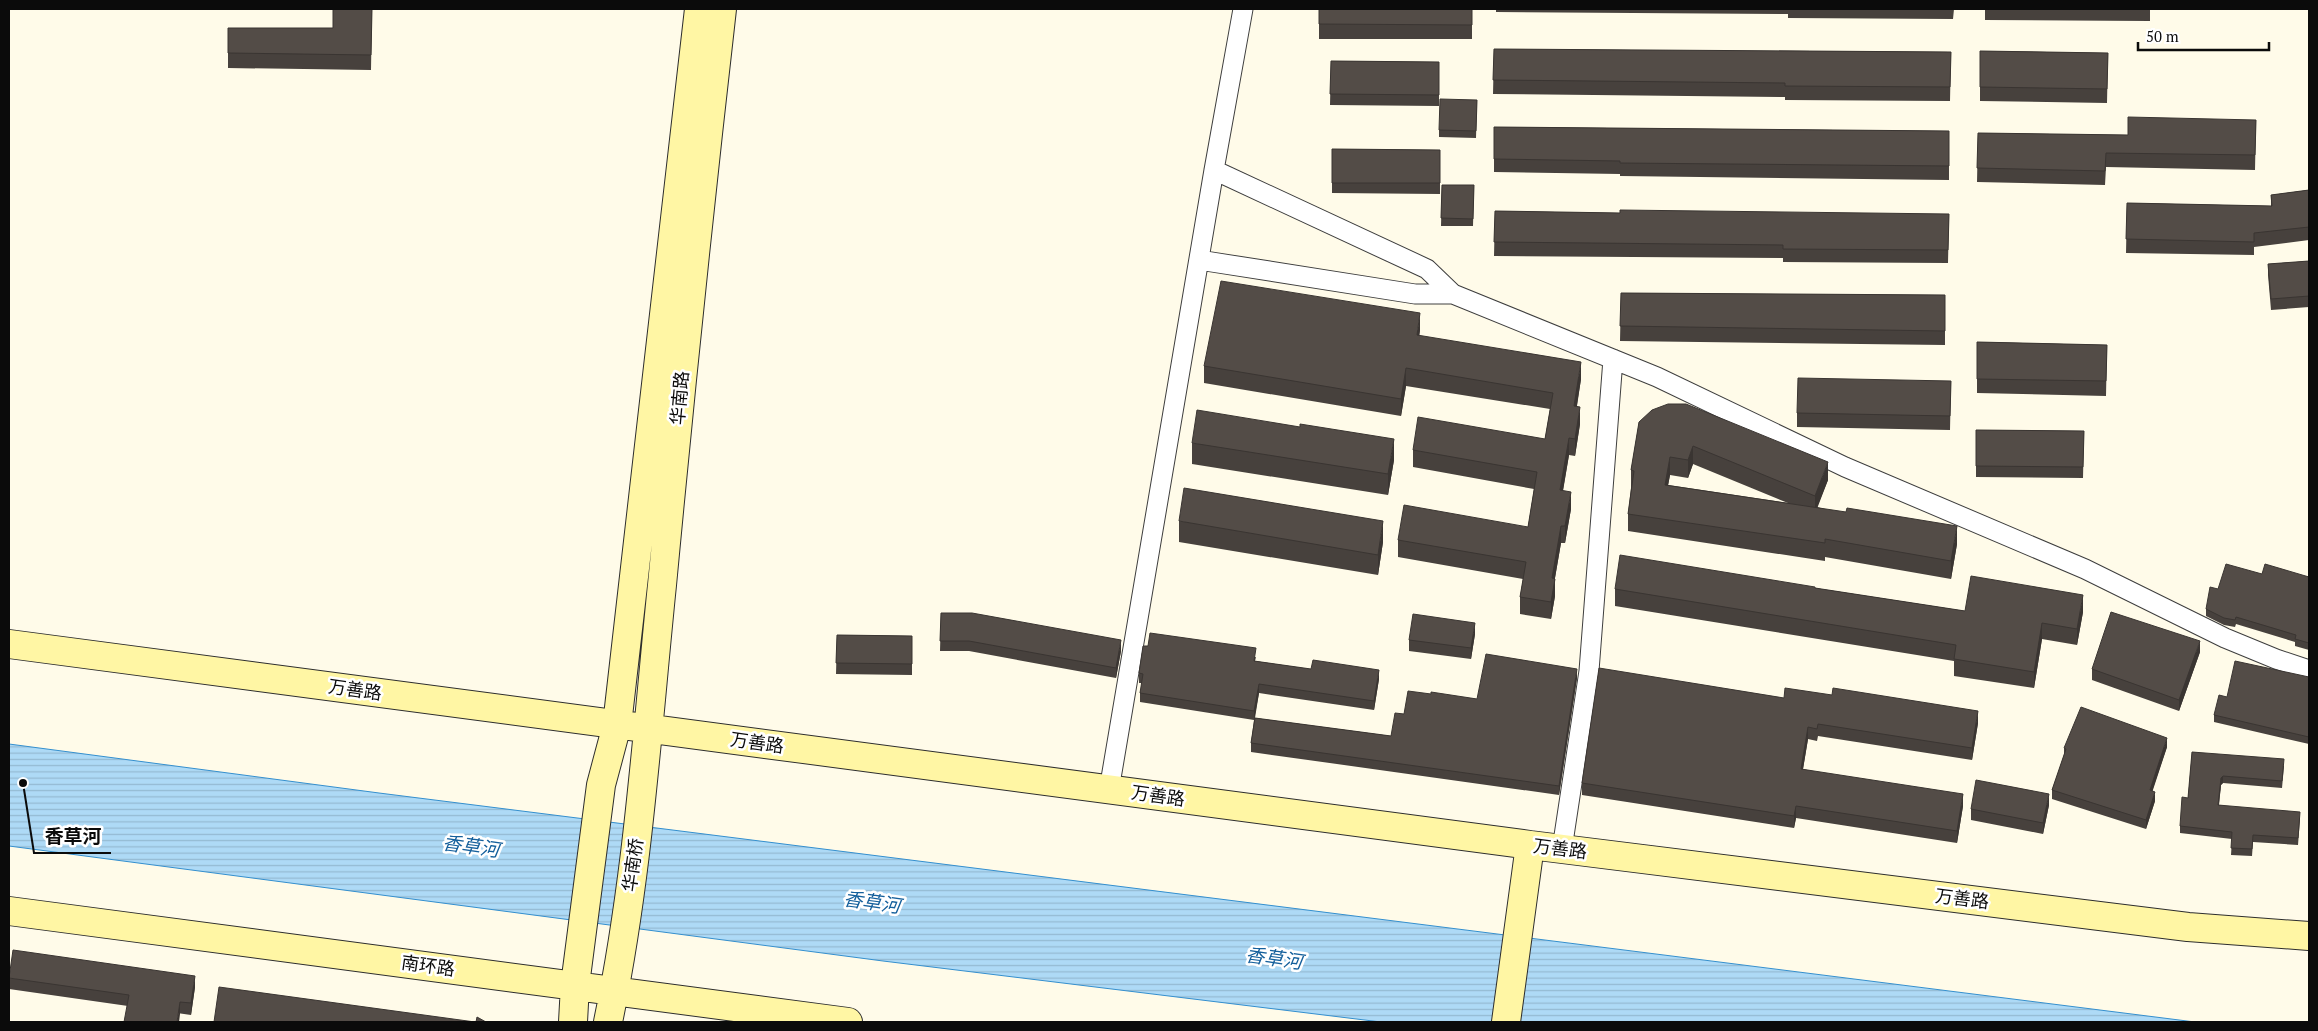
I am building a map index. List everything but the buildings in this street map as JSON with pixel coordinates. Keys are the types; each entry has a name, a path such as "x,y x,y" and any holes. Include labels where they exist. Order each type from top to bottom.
{"main road":[{"name":"华南路","path":"575,985 601,785 618,725 699,9"},
{"name":"华南路","path":"644,788 683,364 722,9"},
{"name":"万善路","path":"9,644 1530,845 2188,927 2309,936"},
{"name":"华南桥","path":"614,990 644,788"},
{"path":"1506,1022 1530,845"},
{"name":"南环路","path":"9,911 848,1022"},
{"path":"573,1022 575,985"},
{"path":"608,1022 614,990"}],"street":[{"path":"1109,790 1243,9"},
{"path":"1214,170 1427,269 1453,294 1657,377 1845,467 2085,569 2225,638 2309,670"},
{"path":"1199,260 1415,294 1453,294"},
{"path":"1562,849 1589,671 1613,359"}],"water":[{"path":"9,744 379,793 2195,1022 1381,1022 883,961 9,846"}],"place":[{"name":"香草河","path":"23,783"}]}
